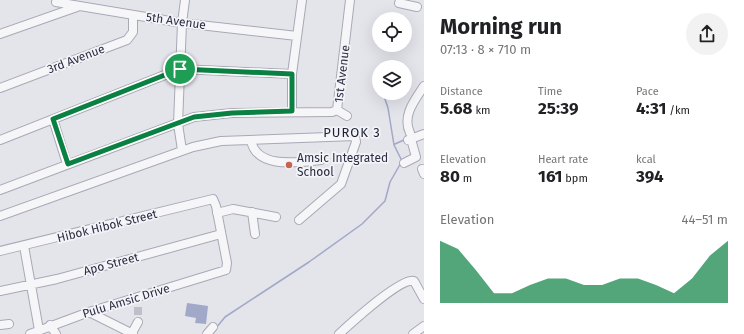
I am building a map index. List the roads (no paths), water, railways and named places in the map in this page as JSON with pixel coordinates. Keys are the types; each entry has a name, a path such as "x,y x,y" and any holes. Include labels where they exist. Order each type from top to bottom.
{"street":[{"path":"182,150 178,124 182,23 185,0"},
{"path":"292,111 292,74 302,0"},
{"name":"1st Avenue","path":"0,190 194,117 232,113 292,111 332,112 338,110 350,0"},
{"name":"5th Avenue","path":"56,2 182,23 297,36"},
{"path":"398,12 397,2 417,7"},
{"path":"0,34 78,6"},
{"name":"3rd Avenue","path":"0,88 127,40 133,32 133,14"},
{"path":"0,140 180,69 292,74"},
{"path":"404,163 416,158 406,125 408,114 424,86"},
{"path":"338,110 346,116"},
{"path":"53,119 68,164"},
{"path":"410,137 424,134"},
{"path":"0,216 182,150 221,141 356,136 356,142 341,184 299,220"},
{"path":"251,140 257,152 264,158 274,161 286,162 321,160"},
{"name":"Hibok Hibok Street","path":"0,251 213,199 217,213"},
{"path":"221,234 217,213 233,209 276,217"},
{"path":"252,212 255,234"},
{"name":"Pulu Amsic Drive","path":"30,334 50,325 89,312 226,270 227,263 221,234"},
{"name":"Apo Street","path":"0,291 30,285 221,234"},
{"path":"24,246 39,330"},
{"path":"339,334 395,288 411,280 424,299"},
{"path":"135,298 138,307"},
{"path":"89,312 133,334 138,322"},
{"path":"0,325 10,324"},
{"path":"50,325 56,334"},
{"path":"207,334 213,326"},
{"path":"414,334 424,326"}],"water":[{"path":"187,303 208,306 206,324 195,323 196,318 185,316"}],"waterway":[{"path":"216,328 225,317 309,262 362,224 385,201 390,182 402,161 394,145 385,100"},
{"path":"395,144 406,139"}],"tunnel":[{"path":"138,307 138,322"}],"place":[{"name":"Amsic Integrated School","path":"289,165"}],"district":[{"name":"PUROK 3","path":"352,132"}]}
